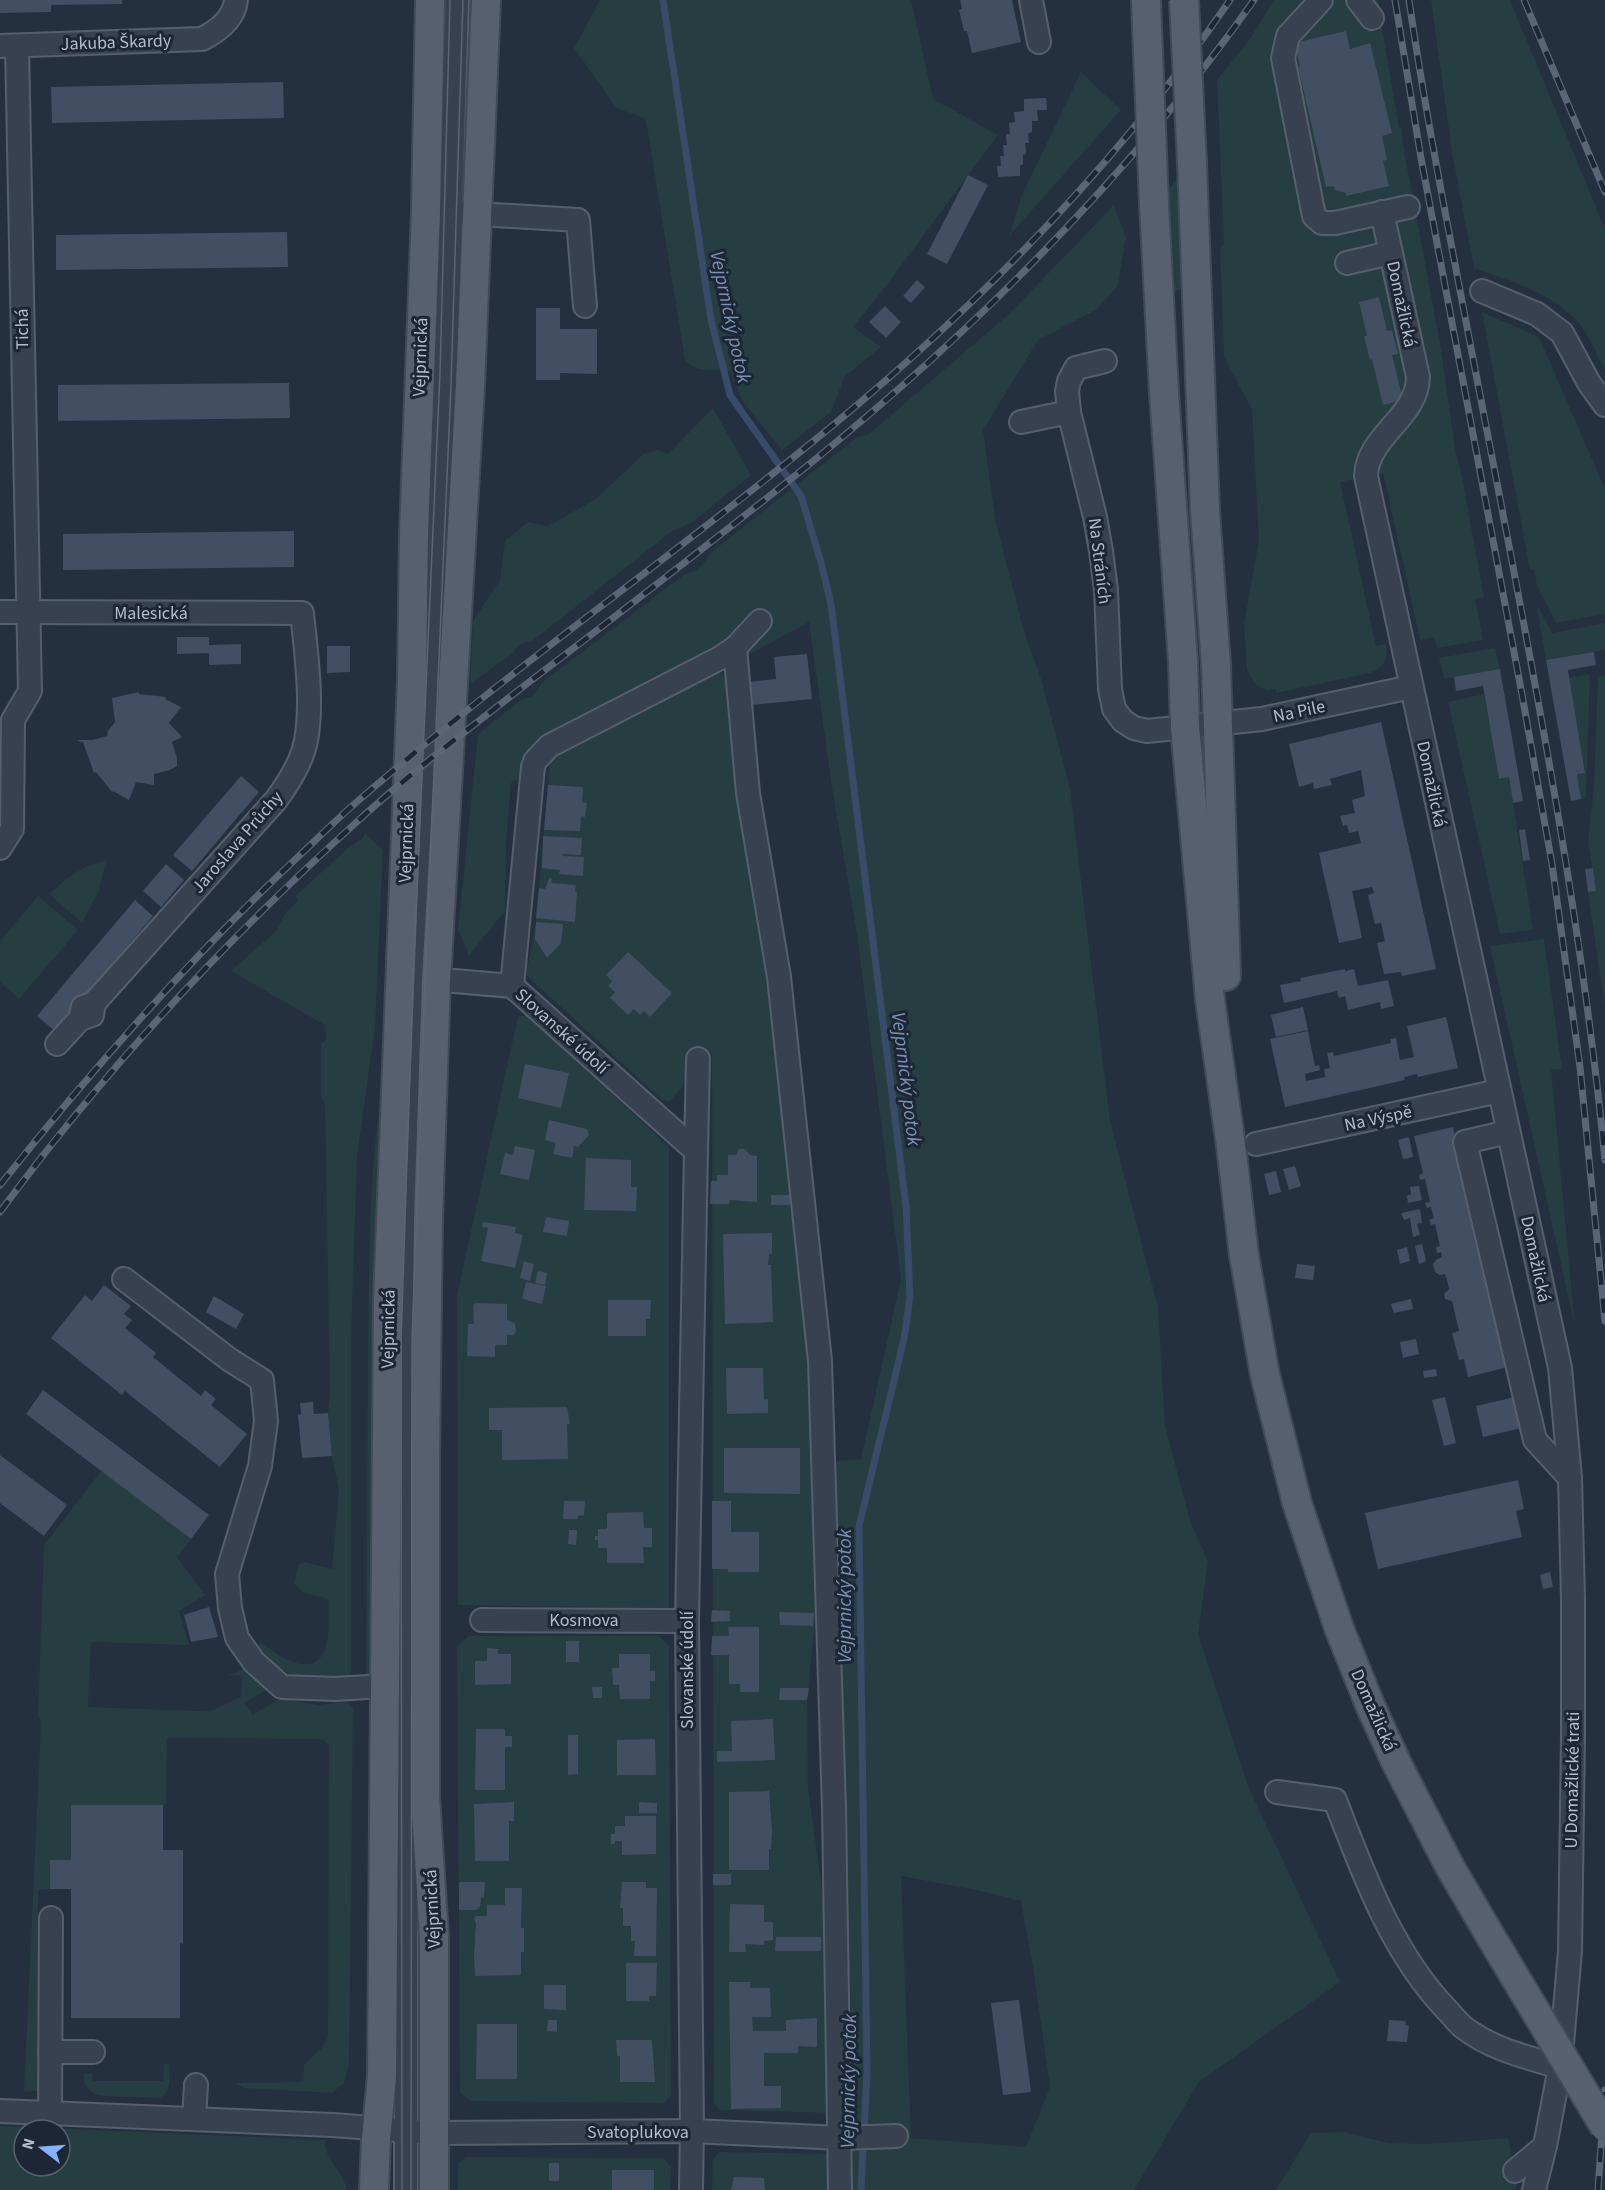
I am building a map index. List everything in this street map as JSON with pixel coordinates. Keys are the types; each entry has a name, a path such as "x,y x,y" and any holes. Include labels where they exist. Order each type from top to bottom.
{"main road":[{"name":"Vejprnická","path":"430,0 470,386 451,685 419,978 388,1300 405,1685 425,1796 434,1937 434,2190"},
{"name":"Vejprnická","path":"374,2190 376,2128 382,2076 405,1685 428,1219 411,698 414,523 451,212 486,0"},
{"name":"Domažlická","path":"1184,0 1205,511 1244,1145 1244,1255 1265,1375 1297,1503 1317,1567 1370,1705 1397,1764 1441,1849 1605,2127"},
{"name":"Domažlická","path":"1147,14 1164,393 1183,661 1185,727 1210,1000 1244,1145"}],"street":[{"name":"Jakuba Škardy","path":"9,46 202,39 227,21 236,0"},
{"name":"Vejprnická","path":"451,212 457,0"},
{"path":"1030,0 1040,42"},
{"path":"1321,0 1288,36 1283,49 1284,67 1314,216 1322,223 1335,223 1408,207"},
{"path":"1358,0 1372,18"},
{"name":"Tichá","path":"7,720 30,691 9,46"},
{"path":"451,212 578,220 585,306"},
{"name":"Domažlická","path":"1382,212 1418,385 1410,403 1372,453 1366,476 1560,1368"},
{"path":"1347,263 1390,253"},
{"path":"1482,291 1537,314 1562,333 1589,383 1605,405"},
{"name":"Na Stráních","path":"1105,361 1076,368 1066,391 1101,551 1106,590 1110,689 1114,709 1123,721 1134,728 1147,731 1185,727"},
{"path":"1021,422 1069,412"},
{"name":"Malesická","path":"0,612 302,613"},
{"name":"Jaroslava Průchy","path":"57,1044 276,800 293,776 304,749 308,718 308,684 302,613"},
{"path":"512,986 533,767 536,761 549,746 720,658 735,648 760,621"},
{"path":"735,648 748,793 779,977 820,1361 845,2137 840,2190"},
{"name":"Na Pile","path":"1185,727 1262,719 1411,687"},
{"path":"0,848 12,829 6,774 7,720"},
{"name":"Slovanské údolí","path":"419,978 512,986 696,1151"},
{"name":"Slovanské údolí","path":"691,2190 687,1621 698,1059"},
{"name":"Na Výspě","path":"1244,1145 1499,1091"},
{"path":"1508,1132 1465,1142 1535,1440 1570,1478"},
{"path":"124,1279 230,1360 262,1380 266,1421 260,1466 227,1574 230,1608 237,1638 254,1662 282,1687 335,1689 405,1685"},
{"name":"U Domažlické trati","path":"1534,2190 1560,2067 1570,1928 1573,1736 1570,1478 1560,1368"},
{"name":"Kosmova","path":"482,1620 687,1621"},
{"name":"Vejprnická","path":"405,1685 406,2190"},
{"path":"1277,1792 1335,1800 1355,1853 1390,1928 1427,1989 1462,2026 1504,2051 1560,2067"},
{"path":"50,2113 51,1918"},
{"path":"50,2052 93,2052"},
{"path":"194,2119 196,2085"},
{"path":"0,2111 376,2128 435,2133"},
{"name":"Svatoplukova","path":"435,2133 692,2131 845,2137 888,2136"},
{"path":"1515,2171 1545,2146"}],"green space":[{"path":"600,0 911,0 933,99 998,135 853,327 881,347 845,376 831,412 782,450 743,402 729,371 701,369 690,365 685,360 646,120 615,106 574,48"},
{"path":"1274,0 1379,0 1399,127 1402,129 1403,145 1441,349 1456,454 1484,597 1475,599 1483,640 1437,648 1434,637 1420,640 1383,473 1340,482 1376,646 1386,644 1386,659 1379,668 1370,673 1276,693 1275,689 1268,691 1258,686 1247,669 1244,625 1259,539 1252,410 1224,357 1220,249 1224,245 1217,80 1250,39"},
{"path":"1431,0 1510,0 1605,229 1605,371 1583,329 1564,309 1527,288 1474,268 1452,152"},
{"path":"1081,72 1121,110 1009,236 1022,195"},
{"path":"1177,179 1183,288 1172,293 1167,191"},
{"path":"1114,205 1126,237 1117,287 1096,310 1038,340 983,430 995,518 1023,628 1042,682 1070,789 1110,1121 1158,1307 1165,1426 1191,1524 1208,1561 1198,1634 1248,1786 1340,1982 1199,2082 1134,2190 851,2190 854,2110 845,1870 835,1461 861,1459 901,1279 857,934 832,788 809,622 719,671 728,681 765,953 802,1279 812,1426 816,1612 807,1700 808,1789 831,1951 835,2113 720,2110 714,2104 712,1052 690,1052 683,1086 670,1101 662,1100 526,975 536,922 550,761 511,783 506,842 505,911 469,955 458,930 478,734 522,699 534,694 541,683 685,574 700,567 709,554 857,437 869,434 1008,315","holes":["901,1876 1021,1901 1050,2087 1026,2147 911,2138"]},
{"path":"1482,312 1539,337 1605,489 1605,614 1556,623 1537,586 1534,569 1530,570"},
{"path":"713,408 751,475 691,523 671,532 531,642 520,644 513,653 470,684 473,621 500,580 505,541 528,522 548,526 596,499 643,454 658,450 668,454"},
{"path":"1539,608 1552,633 1605,623 1605,650 1546,660 1537,609"},
{"path":"1495,648 1500,669 1444,679 1439,658"},
{"path":"1590,674 1586,797 1581,799 1577,774 1585,772 1569,678"},
{"path":"1605,675 1605,1008 1588,892 1596,890 1588,842 1594,787 1598,677"},
{"path":"1484,694 1499,778 1509,777 1533,930 1500,934 1448,702"},
{"path":"365,833 383,850 375,1027 357,1157 351,1339 351,1676 322,1679 297,1676 282,1670 257,1645 261,1642 288,1660 307,1664 316,1662 322,1654 328,1637 329,1599 303,1593 294,1583 299,1564 305,1562 332,1569 339,1490 332,1456 328,1413 330,1394 325,1106 321,1097 321,1043 326,1040 325,1025 231,971 276,931 286,912 298,901 295,896 347,849 362,839"},
{"path":"106,861 99,891 82,923 49,894 82,869"},
{"path":"38,896 78,930 19,999 0,982 0,941"},
{"path":"1544,939 1562,1069 1551,1070 1575,1326 1490,946"},
{"path":"518,1016 528,1016 669,1147 669,1608 458,1605 457,1295"},
{"path":"384,1076 374,1674 366,1674 369,1254 372,1182"},
{"path":"101,1471 191,1539 177,1557 205,1595 179,1611 189,1645 91,1642 88,1707 213,1710 241,1697 242,1676 228,1675 244,1669 267,1690 244,1703 253,1715 280,1698 318,1705 344,1702 349,1703 353,1708 349,2062 344,2083 332,2093 244,2088 235,2083 303,2082 304,2064 322,2048 328,2037 329,1745 322,1739 167,1738 166,1805 71,1805 71,1860 50,1860 50,1889 38,1890 38,1947 45,1960 44,2075 37,2075 37,2091 24,2092 41,1722 38,1716 44,1545"},
{"path":"469,1636 659,1636 669,1646 671,2095 664,2103 470,2101 460,2092 457,1646"},
{"path":"164,2063 169,2064 169,2087 160,2098 96,2094 90,2091 84,2080 84,2074 92,2073 93,2081 163,2081"},
{"path":"0,2126 12,2127 12,2178 72,2178 72,2129 325,2140 327,2153 342,2176 347,2190 0,2190"},
{"path":"1343,2132 1388,2143 1427,2144 1508,2138 1517,2183 1515,2190 1276,2190 1311,2133"},
{"path":"719,2152 831,2154 828,2190 712,2190 713,2160"},
{"path":"466,2157 664,2158 671,2167 670,2190 458,2190 458,2164"}],"building":[{"path":"0,0 122,0 122,4 51,5 51,12 0,13"},
{"path":"960,0 1012,0 1021,42 972,53 959,10 962,9"},
{"path":"1346,31 1350,49 1370,43 1392,133 1382,136 1387,160 1383,161 1389,186 1346,196 1346,193 1335,190 1333,186 1326,187 1294,43"},
{"path":"283,82 284,118 52,123 51,87"},
{"path":"1046,98 1047,110 1037,110 1038,121 1032,121 1032,132 1028,133 1029,143 1025,143 1026,154 1023,155 1023,165 1020,165 1020,176 998,177 997,166 1001,166 1000,156 1004,156 1003,145 1007,145 1006,134 1010,134 1009,123 1015,122 1014,112 1024,111 1024,99"},
{"path":"968,175 988,185 947,264 927,254"},
{"path":"287,232 288,267 56,270 56,235"},
{"path":"917,280 925,287 911,303 903,296"},
{"path":"1379,297 1387,331 1392,330 1398,354 1392,355 1403,400 1383,405 1364,336 1367,336 1359,302"},
{"path":"885,306 901,322 886,338 869,322"},
{"path":"536,308 560,308 560,329 597,329 597,374 560,373 560,380 536,380"},
{"path":"289,383 290,418 58,421 58,385"},
{"path":"294,531 294,567 63,570 63,534"},
{"path":"177,637 209,637 209,645 241,644 241,664 209,665 209,653 177,654"},
{"path":"327,646 350,646 350,672 327,673"},
{"path":"1594,652 1596,665 1568,670 1585,773 1577,774 1581,799 1571,801 1546,660"},
{"path":"807,654 812,699 751,705 749,682 776,679 774,657"},
{"path":"1500,669 1523,801 1513,803 1509,777 1499,779 1483,686 1456,691 1454,677"},
{"path":"139,692 139,694 166,697 165,699 181,707 169,723 182,737 172,742 177,766 154,774 154,785 136,782 129,800 113,791 113,793 96,772 94,773 83,742 78,741 107,736 115,722 112,698"},
{"path":"1381,722 1436,969 1402,976 1401,972 1384,974 1377,943 1385,941 1381,923 1375,924 1368,895 1374,893 1372,887 1352,891 1362,938 1339,943 1319,853 1361,843 1358,831 1349,833 1347,825 1343,826 1340,816 1355,813 1352,800 1365,796 1361,770 1330,779 1332,785 1314,789 1313,783 1299,787 1289,744"},
{"path":"241,776 259,792 192,871 173,855"},
{"path":"548,785 583,787 582,802 587,803 585,817 581,816 580,831 544,830"},
{"path":"1525,829 1530,860 1523,861 1519,830"},
{"path":"543,836 582,838 581,855 563,854 562,856 584,857 583,876 559,874 560,870 542,868"},
{"path":"166,864 184,880 161,907 143,891"},
{"path":"1593,868 1596,891 1588,892 1585,869"},
{"path":"549,878 552,878 551,883 576,885 575,922 536,918 539,888 545,889"},
{"path":"135,900 153,916 55,1031 37,1016"},
{"path":"536,922 563,924 561,943 547,958 535,939"},
{"path":"628,952 672,993 650,1017 644,1011 640,1015 634,1009 628,1015 610,998 615,992 608,986 612,981 606,975"},
{"path":"1345,969 1345,971 1354,969 1358,986 1388,980 1394,1006 1381,1009 1380,1002 1348,1010 1345,996 1339,998 1337,991 1284,1003 1280,985 1301,981 1300,978"},
{"path":"1303,1007 1308,1030 1276,1037 1271,1015"},
{"path":"1446,1017 1458,1068 1418,1077 1417,1074 1404,1077 1405,1080 1285,1107 1270,1039 1308,1031 1315,1066 1319,1065 1320,1070 1305,1074 1306,1081 1325,1077 1324,1069 1330,1068 1327,1053 1333,1052 1334,1056 1391,1043 1390,1039 1396,1038 1400,1060 1414,1057 1407,1026"},
{"path":"525,1064 569,1073 561,1108 518,1098"},
{"path":"549,1120 587,1129 589,1135 578,1147 574,1146 572,1158 553,1154 556,1143 545,1140"},
{"path":"1453,1127 1508,1367 1468,1377 1464,1359 1459,1360 1452,1333 1459,1331 1452,1301 1445,1299 1444,1294 1449,1289 1447,1280 1445,1274 1440,1275 1435,1272 1433,1264 1442,1257 1441,1252 1437,1253 1436,1247 1440,1246 1435,1224 1431,1225 1429,1220 1434,1218 1431,1207 1427,1208 1425,1203 1430,1202 1425,1179 1420,1180 1419,1175 1423,1173 1414,1136"},
{"path":"1409,1137 1413,1157 1403,1159 1398,1140"},
{"path":"515,1146 535,1150 529,1180 500,1174 505,1153 513,1155"},
{"path":"739,1149 745,1149 750,1155 757,1156 757,1202 730,1200 729,1204 710,1204 711,1181 717,1181 717,1175 728,1175 728,1155 736,1155"},
{"path":"586,1158 631,1160 631,1187 637,1187 636,1211 584,1210"},
{"path":"1295,1166 1301,1186 1289,1190 1283,1169"},
{"path":"1276,1171 1281,1192 1269,1195 1264,1174"},
{"path":"1419,1186 1422,1200 1408,1203 1407,1196 1411,1194 1410,1187"},
{"path":"771,1195 792,1195 793,1205 771,1205"},
{"path":"1420,1209 1422,1223 1417,1224 1420,1235 1413,1237 1410,1218 1404,1220 1401,1213"},
{"path":"546,1217 569,1221 567,1236 543,1232"},
{"path":"483,1222 516,1227 515,1233 523,1235 515,1268 481,1261 488,1228 482,1227"},
{"path":"772,1233 772,1254 769,1254 768,1265 771,1265 773,1322 725,1324 723,1234"},
{"path":"1422,1244 1426,1261 1419,1264 1415,1246"},
{"path":"1407,1247 1410,1261 1400,1264 1397,1250"},
{"path":"524,1261 534,1264 530,1281 520,1278"},
{"path":"1297,1264 1315,1266 1313,1280 1295,1278"},
{"path":"538,1271 547,1273 545,1285 535,1283"},
{"path":"526,1282 546,1286 542,1304 522,1299"},
{"path":"104,1285 131,1306 124,1314 132,1320 125,1328 156,1353 153,1357 201,1396 205,1390 216,1399 211,1405 247,1434 220,1467 125,1391 122,1395 51,1338 85,1295 92,1301"},
{"path":"214,1296 244,1314 236,1329 206,1312"},
{"path":"1411,1299 1413,1309 1394,1313 1391,1304"},
{"path":"608,1300 651,1300 650,1319 646,1319 646,1336 608,1336"},
{"path":"476,1303 507,1304 507,1320 515,1323 516,1332 513,1335 507,1335 507,1345 495,1345 495,1357 467,1356 468,1324 474,1324 473,1305"},
{"path":"1416,1339 1419,1354 1403,1358 1400,1342"},
{"path":"726,1368 763,1368 764,1400 768,1399 768,1413 727,1414"},
{"path":"1436,1369 1437,1376 1424,1378 1423,1371"},
{"path":"43,1390 209,1515 191,1539 26,1414"},
{"path":"1445,1397 1456,1443 1444,1446 1432,1400"},
{"path":"1515,1397 1522,1428 1483,1437 1476,1406"},
{"path":"313,1402 314,1414 328,1413 332,1456 302,1458 298,1415 301,1414 300,1403"},
{"path":"567,1407 570,1424 567,1424 568,1459 502,1460 502,1430 489,1430 489,1408"},
{"path":"724,1448 800,1448 800,1494 724,1493"},
{"path":"0,1455 67,1505 44,1536 0,1503"},
{"path":"1518,1480 1524,1509 1516,1511 1522,1537 1378,1569 1365,1513"},
{"path":"564,1501 585,1501 584,1515 578,1516 578,1519 563,1519"},
{"path":"712,1501 731,1501 731,1532 759,1532 759,1572 728,1572 728,1569 712,1569"},
{"path":"643,1512 644,1528 652,1528 652,1547 643,1547 644,1563 607,1563 607,1548 598,1548 598,1540 595,1540 595,1536 598,1536 598,1529 607,1529 607,1513"},
{"path":"569,1530 577,1530 576,1545 568,1544"},
{"path":"1550,1572 1553,1587 1543,1589 1540,1575"},
{"path":"209,1607 218,1637 191,1642 184,1615"},
{"path":"712,1610 730,1611 730,1621 711,1622"},
{"path":"779,1612 814,1613 813,1626 780,1625"},
{"path":"728,1627 759,1627 759,1692 740,1692 740,1684 729,1684 729,1655 711,1655 712,1636 729,1636"},
{"path":"566,1641 579,1641 579,1662 566,1662"},
{"path":"487,1648 498,1649 498,1654 511,1654 511,1684 475,1685 475,1661 487,1661"},
{"path":"619,1654 650,1654 650,1671 655,1671 655,1681 650,1681 650,1699 620,1699 619,1685 613,1685 612,1668 619,1668"},
{"path":"592,1687 602,1687 602,1698 593,1698"},
{"path":"780,1688 809,1688 807,1700 779,1700"},
{"path":"773,1719 775,1760 717,1762 717,1751 732,1751 731,1721"},
{"path":"476,1729 505,1729 505,1736 512,1736 512,1747 505,1747 505,1790 475,1790"},
{"path":"568,1735 578,1735 578,1774 568,1775"},
{"path":"655,1739 656,1775 617,1775 617,1740"},
{"path":"769,1791 772,1831 769,1870 729,1870 729,1792"},
{"path":"514,1802 514,1821 509,1821 509,1861 475,1861 474,1804"},
{"path":"639,1802 657,1803 657,1813 639,1813"},
{"path":"71,1805 163,1805 163,1850 183,1850 180,2018 71,2018 71,1889 50,1889 50,1860 71,1860"},
{"path":"625,1816 656,1816 656,1854 622,1855 622,1841 615,1841 615,1844 611,1844 611,1834 615,1834 615,1826 625,1826"},
{"path":"713,1874 731,1874 731,1885 713,1885"},
{"path":"459,1882 485,1882 484,1897 481,1898 480,1907 476,1910 459,1910"},
{"path":"622,1882 646,1882 646,1888 657,1888 656,1956 634,1956 635,1941 631,1941 631,1926 623,1926 623,1908 620,1908"},
{"path":"505,1888 522,1888 521,1928 524,1928 524,1952 521,1952 521,1975 475,1976 476,1924 474,1918 487,1916 487,1905 505,1905"},
{"path":"730,1904 764,1905 764,1922 773,1922 773,1940 764,1941 764,1945 745,1944 746,1952 729,1952"},
{"path":"776,1937 821,1937 821,1951 775,1951"},
{"path":"626,1963 657,1963 656,1996 649,1996 649,2001 626,2001"},
{"path":"729,1982 750,1982 750,1988 770,1988 771,2017 752,2017 753,2031 786,2031 786,2020 817,2018 817,2047 798,2046 798,2053 764,2053 764,2086 781,2086 781,2108 731,2109"},
{"path":"544,1985 566,1985 566,2010 544,2009"},
{"path":"1019,2000 1031,2092 1003,2095 991,2003"},
{"path":"548,2020 557,2020 557,2032 547,2031"},
{"path":"1389,2020 1406,2021 1405,2025 1409,2026 1407,2042 1387,2041"},
{"path":"477,2024 517,2024 517,2079 476,2079"},
{"path":"616,2040 652,2040 655,2082 620,2082 620,2056 617,2056"},
{"path":"549,2163 559,2163 559,2181 549,2181"},
{"path":"612,2170 654,2170 654,2190 612,2190"},
{"path":"734,2177 764,2178 765,2190 731,2190"}],"waterway":[{"name":"Vejprnický potok","path":"663,0 711,320 730,395 801,496 831,604 906,1206 910,1297 904,1339 859,1526 867,2073 861,2190"}],"tram line":[{"path":"402,2190 401,1342 413,978 440,373 450,0"},
{"path":"411,2190 412,1342 451,385 463,0"}],"railway":[{"path":"0,1185 107,1056 182,973 221,932 345,813 471,707 717,518 838,421 946,326 998,276 1049,224 1144,115 1230,0"},
{"path":"0,1212 80,1109 165,1012 255,918 349,829 440,752 777,490 843,436 972,322 1033,262 1149,136 1254,0"},
{"path":"1395,0 1421,158 1552,864 1580,1067 1605,1321"},
{"path":"1409,0 1437,166 1546,744 1580,951 1605,1160"},
{"path":"1524,0 1605,192"},
{"path":"1598,2190 1605,2090"}]}
